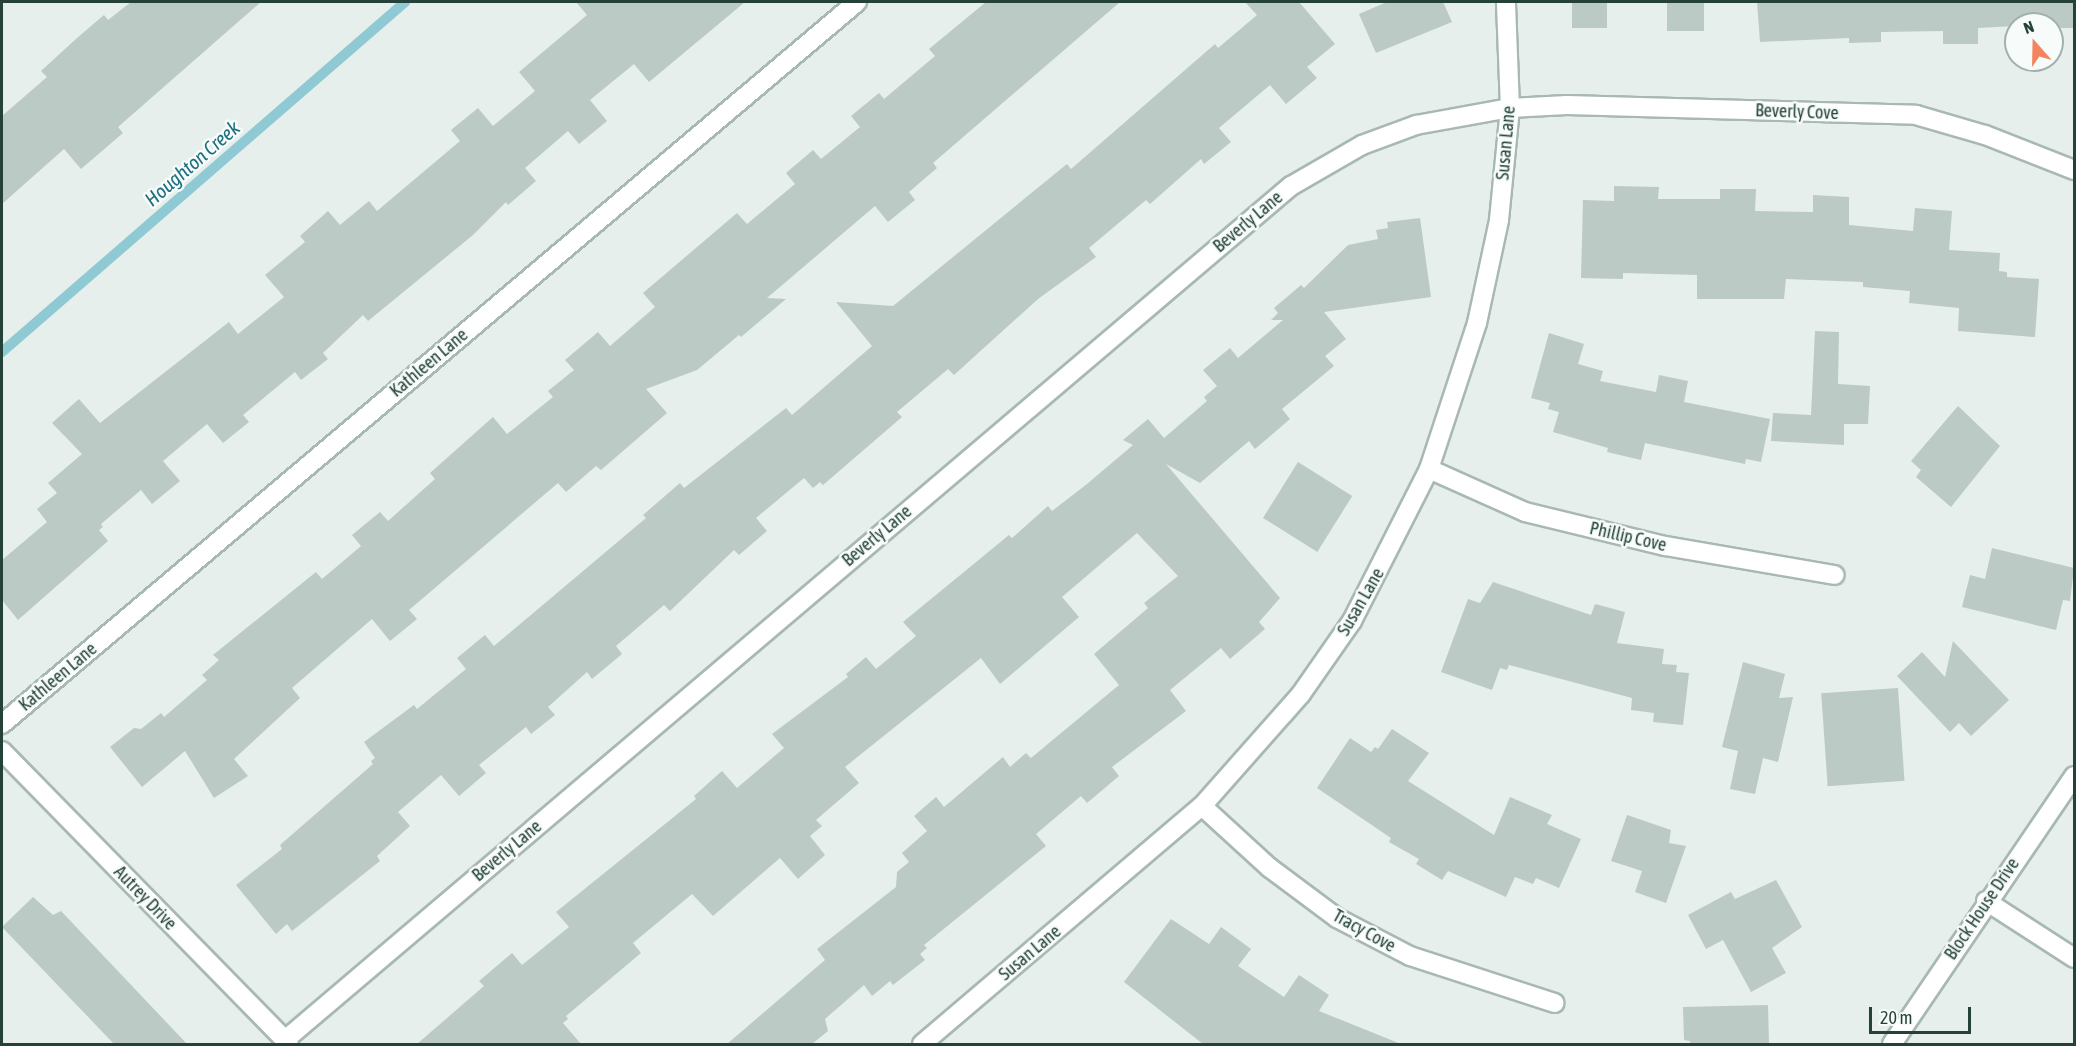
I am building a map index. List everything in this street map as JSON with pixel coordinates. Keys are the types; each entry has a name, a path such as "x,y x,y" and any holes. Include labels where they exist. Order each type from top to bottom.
{"street":[{"name":"Kathleen Lane","path":"2,724 857,2"},
{"name":"Susan Lane","path":"922,1044 1202,806 1302,694 1352,621 1429,469 1477,323 1499,220 1510,108 1506,2"},
{"name":"Beverly Cove","path":"1510,108 1567,105 1916,115 1985,135 2074,170"},
{"name":"Beverly Lane","path":"287,1042 1291,186 1362,145 1416,125 1510,108"},
{"name":"Phillip Cove","path":"1429,469 1525,512 1665,546 1834,575"},
{"name":"Autrey Drive","path":"2,751 287,1042"},
{"name":"Block House Drive","path":"1892,1044 1986,901 2074,776"},
{"name":"Tracy Cove","path":"1202,806 1270,868 1337,918 1410,956 1555,1003"},
{"path":"1986,901 2074,958"}],"building":[{"path":"131,2 261,2 118,127 123,133 81,169 64,149 2,204 2,116 47,77 41,71 77,38 104,15 108,20"},
{"path":"576,2 745,2 649,82 634,64 590,100 607,121 579,144 568,131 525,168 536,181 508,205 506,202 473,235 368,321 363,315 323,353 328,359 301,380 295,372 243,415 249,422 223,443 207,424 163,461 180,481 152,504 141,490 101,524 103,527 99,530 108,541 18,620 2,600 2,560 47,522 37,509 57,493 48,483 82,454 52,423 79,399 100,423 229,322 238,334 284,297 265,275 305,242 300,236 328,211 340,225 369,201 377,211 460,141 451,130 478,108 493,126 535,91 519,72 587,15"},
{"path":"986,2 1120,2 933,163 937,168 909,192 915,200 888,222 875,206 767,298 786,299 741,337 739,335 697,370 646,389 667,413 601,470 596,466 566,492 558,483 409,610 417,619 390,641 372,619 292,688 300,698 234,759 248,776 214,798 185,751 142,787 110,747 134,728 141,729 161,713 164,717 207,680 202,675 219,660 213,655 316,572 322,579 361,546 352,535 380,512 388,521 435,479 430,473 493,417 507,434 553,397 548,391 574,370 565,360 598,332 610,346 655,307 643,293 737,213 747,224 795,184 786,173 813,150 821,159 860,127 851,116 879,93 884,99 935,56 929,49"},
{"path":"1245,2 1299,2 1335,44 1307,67 1317,78 1286,104 1270,85 1219,128 1231,142 1204,164 1201,159 1150,204 1146,200 1089,248 1096,257 1038,299 954,375 948,369 897,412 902,417 823,485 820,482 813,488 804,478 756,518 767,531 739,555 734,550 670,611 664,605 616,646 622,654 592,679 587,672 548,707 555,715 531,734 526,727 479,765 486,773 459,796 441,775 398,812 410,826 377,856 380,861 292,931 287,924 276,934 236,885 282,849 280,845 373,764 371,761 375,758 364,742 414,705 417,709 466,669 457,658 485,635 494,646 646,518 643,515 680,483 684,488 786,408 792,415 872,346 836,302 893,306 1067,164 1071,169 1215,44 1218,48 1257,15"},
{"path":"1387,2 1443,2 1452,22 1376,53 1359,14"},
{"path":"1572,2 1607,2 1607,28 1572,28"},
{"path":"1667,2 1704,2 1704,31 1667,31"},
{"path":"1757,2 2074,2 2074,28 2064,28 2064,12 2004,12 2004,27 1978,28 1978,44 1943,44 1943,31 1881,32 1881,42 1849,43 1849,38 1760,42"},
{"path":"1614,186 1659,187 1658,199 1720,199 1720,189 1756,189 1755,211 1813,212 1813,195 1849,197 1849,225 1913,231 1915,208 1952,211 1949,250 2000,253 1999,271 2007,272 2007,277 2039,279 2035,337 1958,331 1959,308 1909,303 1910,291 1863,287 1863,282 1786,279 1784,299 1697,299 1697,275 1623,273 1623,279 1581,278 1583,200 1614,201"},
{"path":"1420,218 1431,297 1324,312 1346,339 1325,356 1334,366 1282,409 1290,419 1255,449 1249,441 1200,483 1166,464 1280,598 1259,622 1265,629 1230,659 1221,648 1170,690 1186,711 1112,767 1119,776 1087,803 1081,796 1036,834 1046,846 924,945 927,948 920,954 925,960 893,985 890,981 872,996 864,985 825,1019 828,1031 812,1044 727,1044 825,960 817,949 896,887 897,872 909,862 902,853 927,831 914,816 936,797 944,807 1003,757 1010,767 1026,753 1031,758 1119,685 1094,654 1148,608 1144,603 1178,576 1137,533 1062,597 1079,617 1000,684 981,658 845,767 859,783 816,820 822,826 810,836 825,855 798,879 780,858 713,916 692,894 633,943 641,953 566,1016 568,1019 563,1023 581,1044 417,1044 484,986 479,981 512,953 522,965 569,927 556,912 696,799 694,796 722,771 737,788 784,748 772,734 848,677 846,674 866,657 876,669 916,636 903,622 1009,535 1012,538 1048,506 1052,511 1087,484 1133,445 1123,440 1148,419 1164,438 1207,401 1204,397 1217,386 1203,370 1230,348 1238,358 1283,320 1271,320 1278,313 1274,308 1301,285 1304,288 1348,245 1378,239 1376,230 1388,228 1387,222"},
{"path":"1815,331 1839,332 1838,384 1870,386 1868,424 1844,424 1844,445 1771,441 1773,413 1811,415"},
{"path":"1549,333 1584,344 1578,364 1603,371 1600,381 1656,392 1659,375 1688,381 1684,402 1770,419 1761,462 1746,459 1745,464 1645,443 1641,460 1607,452 1608,448 1553,432 1559,412 1548,409 1550,403 1531,398"},
{"path":"1958,406 2000,446 1951,507 1916,477 1921,470 1911,461"},
{"path":"1298,462 1352,496 1317,552 1263,518"},
{"path":"1992,548 2074,568 2070,601 2063,600 2056,630 1962,607 1970,575 1985,579"},
{"path":"1493,582 1591,615 1595,604 1625,612 1617,643 1664,649 1662,664 1677,665 1676,672 1689,673 1683,725 1653,722 1654,713 1631,710 1632,698 1509,665 1507,670 1500,668 1492,690 1441,672 1468,599 1480,603"},
{"path":"1953,641 2009,700 1971,736 1959,723 1950,732 1897,676 1922,652 1945,677"},
{"path":"1743,662 1785,674 1779,698 1793,697 1778,762 1763,758 1755,794 1730,789 1738,751 1722,747"},
{"path":"1898,688 1904,781 1828,786 1821,693"},
{"path":"1392,729 1429,753 1408,781 1494,835 1510,797 1552,815 1547,824 1581,839 1559,888 1536,878 1533,884 1515,877 1506,897 1448,871 1442,880 1416,864 1419,859 1389,842 1391,838 1317,788 1350,738 1371,752 1375,747 1378,749"},
{"path":"1627,815 1671,830 1669,843 1686,846 1666,903 1635,892 1642,871 1611,861"},
{"path":"1776,880 1802,927 1772,948 1786,973 1751,992 1723,940 1706,949 1688,915 1731,892 1735,899"},
{"path":"33,897 53,915 61,911 187,1044 114,1044 2,927"},
{"path":"1171,919 1209,944 1221,927 1251,949 1238,966 1284,997 1299,975 1329,995 1319,1011 1401,1044 1203,1044 1124,982"},
{"path":"1768,1005 1769,1044 1690,1044 1690,1041 1684,1040 1683,1007"}],"waterway":[{"name":"Houghton Creek","path":"2,352 405,2"}]}
